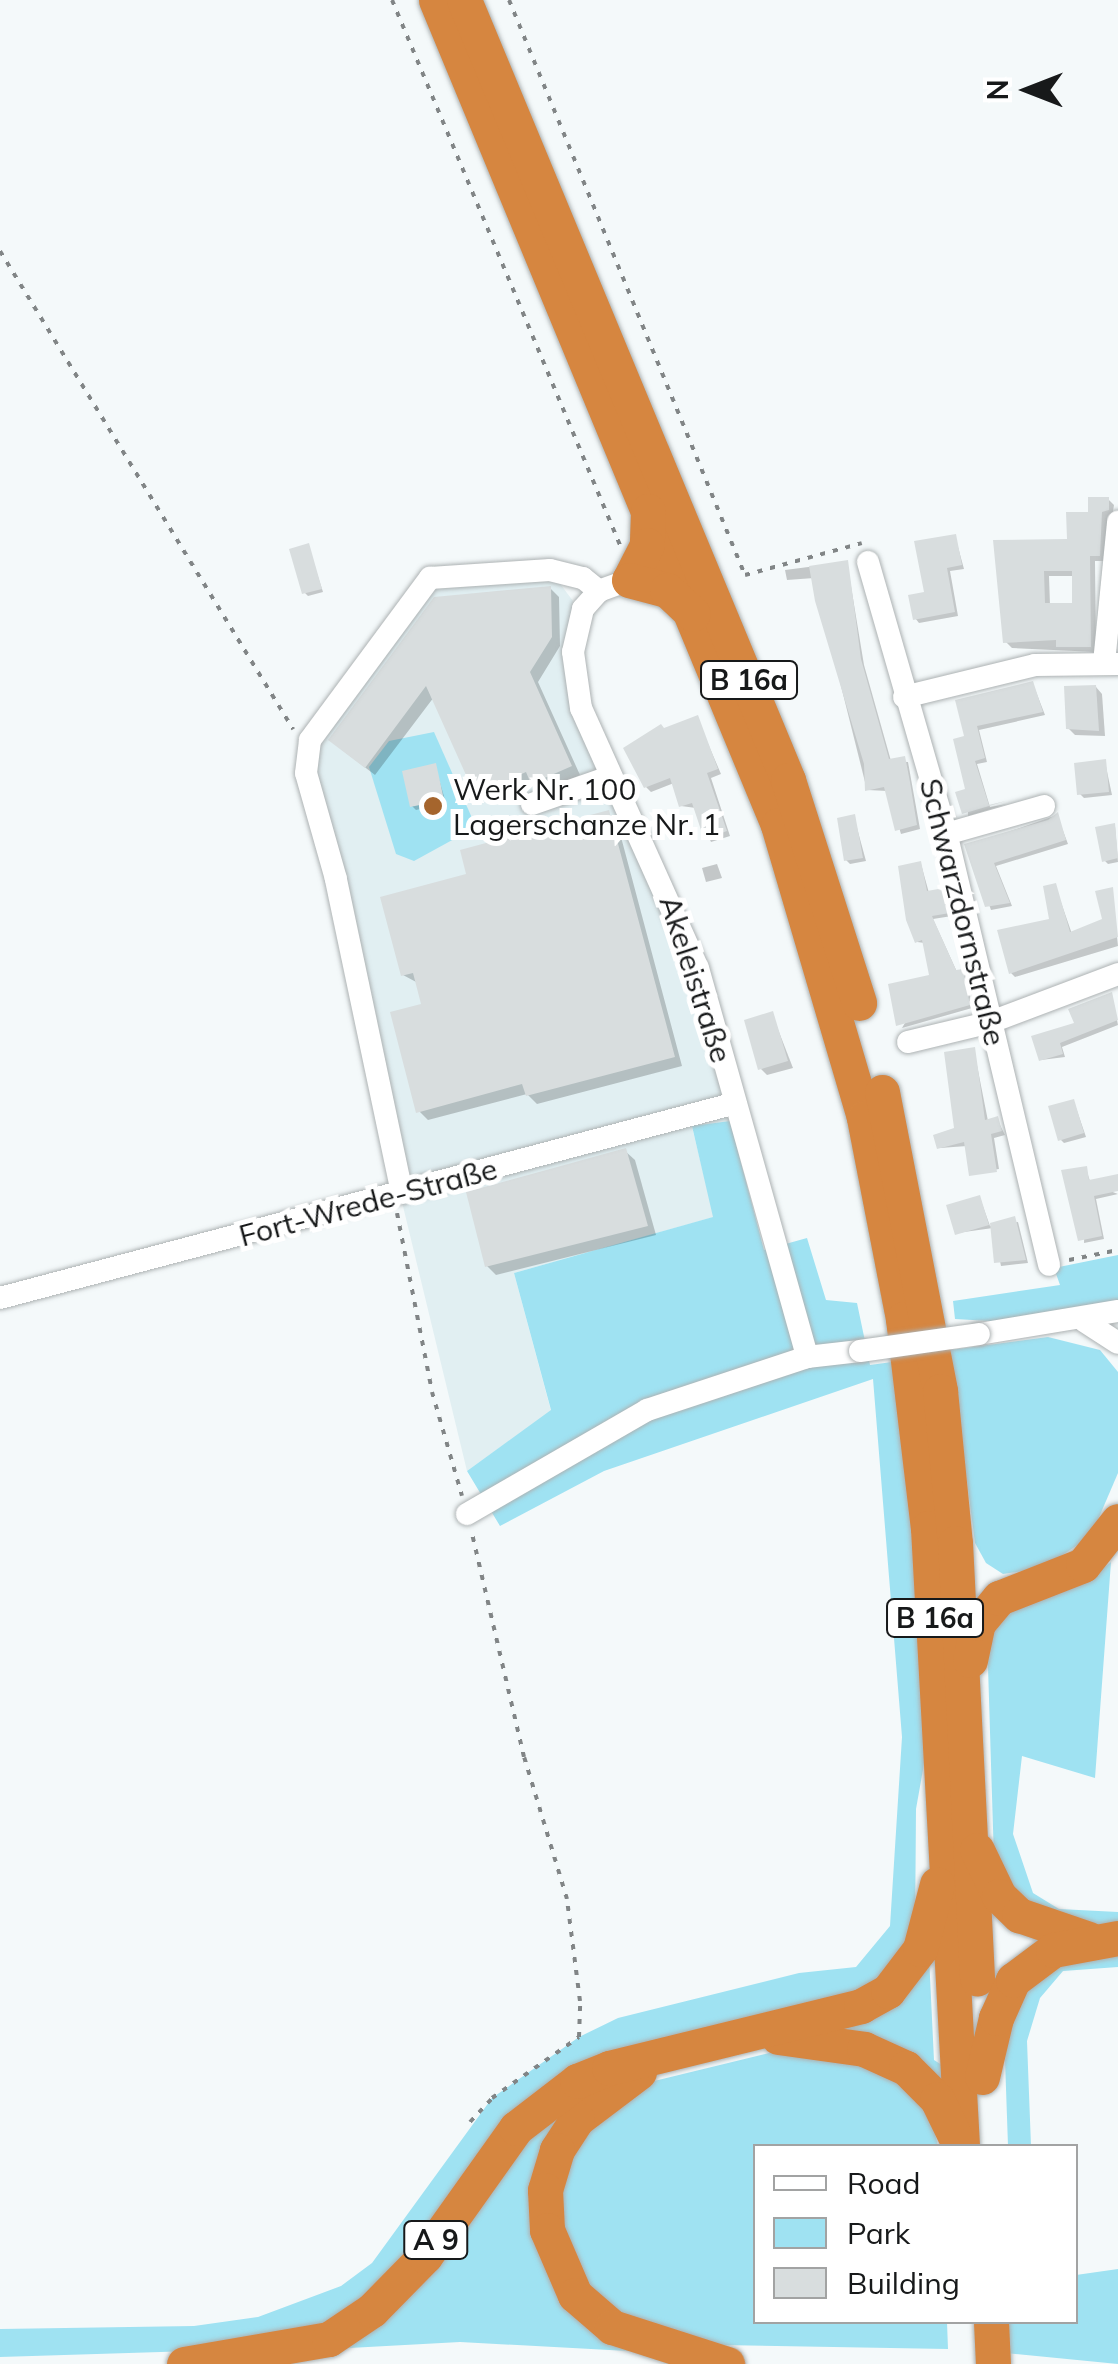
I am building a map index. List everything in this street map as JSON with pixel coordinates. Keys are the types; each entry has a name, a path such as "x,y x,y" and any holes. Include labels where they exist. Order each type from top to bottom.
{"highway":[{"name":"B 16a","path":"436,0 694,615 814,928 864,1118 914,1394 982,2076 984,2144"},
{"name":"B 16a","path":"464,0 690,532 788,780 842,936 901,1170 928,1311 955,1543 965,1700 958,1840 961,2144"},
{"path":"648,504 646,545 617,575 667,590 694,615"},
{"path":"965,1700 978,1623 1014,1590 1084,1565 1118,1521"},
{"path":"955,1543 981,1572 1014,1590"},
{"path":"958,1840 1019,1915 1104,1939"},
{"name":"A 9","path":"184,2364 270,2354 328,2339 349,2326 425,2256 516,2128 577,2082 861,2006 888,1991 920,1948 958,1840"},
{"path":"982,2076 996,2018 1013,1980 1054,1950 1104,1939"},
{"name":"A 9","path":"752,2035 864,2049 906,2068 938,2099 960,2144"},
{"name":"A 9","path":"654,2060 602,2096 557,2150 545,2190 547,2230 575,2295 612,2327 727,2364"},
{"path":"970,2324 972,2364"},
{"path":"991,2324 993,2364"}],"street":[{"path":"904,697 1035,664 1111,664 1118,522"},
{"name":"Schwarzdornstraße","path":"868,562 946,834 1049,1265"},
{"path":"398,1194 336,879 306,774 310,740 430,578 550,570 582,578 617,575"},
{"name":"Akeleistraße","path":"617,575 588,602 576,630 573,678 609,777 679,918 736,1103 806,1357"},
{"path":"532,804 609,777"},
{"path":"946,834 1044,806"},
{"path":"908,1042 991,1022 1118,974"},
{"name":"Fort-Wrede-Straße","path":"0,1298 736,1103"},
{"path":"467,1514 646,1410 806,1357 1084,1321 1118,1311"},
{"path":"1084,1321 1118,1343"}],"path":[{"path":"392,0 617,575"},
{"path":"509,0 744,575 860,540 868,562"},
{"path":"0,251 286,725 310,740"},
{"path":"398,1194 432,1392 467,1514 524,1758 567,1899 580,2001 579,2036 492,2098 470,2122"},
{"path":"1049,1265 1118,1250"}],"shaded area":[{"path":"558,581 573,601 564,666 571,712 667,909 730,1121 692,1127 714,1217 514,1273 551,1411 467,1471 401,1198 309,735 413,583"}],"green space":[{"path":"434,732 476,827 414,861 396,854 369,767 389,741"},
{"path":"730,1121 764,1250 807,1238 826,1300 857,1303 870,1365 899,1361 929,1736 916,1809 915,1936 873,1989 573,2073 426,2243 324,2332 193,2351 0,2357 0,2329 194,2326 258,2317 341,2286 372,2263 492,2098 579,2037 618,2018 799,1973 856,1967 890,1926 902,1737 873,1379 604,1471 500,1526 467,1471 551,1410 514,1273 713,1217 692,1126"},
{"path":"1118,1255 1118,1301 1007,1322 955,1319 953,1301 1060,1285 1054,1268"},
{"path":"1048,1337 1100,1350 1118,1372 1118,1473 1091,1536 1043,1568 1003,1574 986,1563 975,1543 950,1350"},
{"path":"1111,1562 1095,1778 1022,1756 1013,1834 1033,1893 1059,1909 1118,1912 1118,1928 1064,1926 1021,1909 994,1860 987,1635 995,1618 1084,1583"},
{"path":"1118,1954 1118,1967 1063,1971 1040,1998 1027,2041 1031,2144 1008,2144 1005,2060 1012,2005 1045,1968"},
{"path":"929,1956 934,2060 945,2067 948,2102 828,2025"},
{"path":"769,2053 829,2054 880,2067 931,2117 938,2144 753,2144 753,2324 947,2324 948,2349 720,2345 647,2336 579,2286 555,2197 572,2142 650,2082"},
{"path":"577,2090 536,2203 628,2351 460,2342 331,2349 496,2165"},
{"path":"1118,2269 1118,2364 1005,2353 1009,2324 1078,2324 1078,2275"}],"building":[{"path":"1088,497 1109,497 1109,510 1102,512 1100,556 1090,556 1091,647 1056,647 1056,640 1003,643 993,540 1067,539 1066,512 1088,512","holes":["1044,571 1072,571 1072,603 1045,603"]},
{"path":"956,534 962,565 947,568 955,612 913,620 908,595 924,592 914,541"},
{"path":"309,543 322,589 302,594 289,549"},
{"path":"848,560 861,659 889,759 905,756 910,782 917,825 895,831 884,787 865,791 864,764 815,601 809,566"},
{"path":"551,586 552,637 530,672 572,766 531,784 526,772 475,795 426,686 365,768 328,740 434,597"},
{"path":"1033,681 1043,712 977,726 985,758 975,761 989,805 1006,801 962,814 955,792 965,789 953,739 964,736 955,700"},
{"path":"1096,685 1099,731 1066,729 1064,686"},
{"path":"698,715 718,769 707,773 727,831 704,839 692,803 679,807 670,778 644,788 623,748 661,724 664,728"},
{"path":"1106,759 1109,792 1077,795 1074,763"},
{"path":"436,763 444,800 410,807 402,771"},
{"path":"609,810 675,1057 526,1096 522,1084 416,1113 390,1012 421,1004 413,973 401,976 380,897 466,874 460,850"},
{"path":"1058,812 1066,840 994,863 1010,903 985,907 964,844 1048,820"},
{"path":"855,814 863,858 844,861 837,818"},
{"path":"1115,823 1118,858 1102,862 1095,827"},
{"path":"921,861 927,891 944,888 950,913 932,916 956,970 963,969 970,1005 896,1026 888,984 929,975 922,940 915,943 906,920 898,866"},
{"path":"1056,883 1070,932 1102,919 1095,891 1113,887 1118,937 1009,974 997,930 1049,919 1043,886"},
{"path":"1112,992 1118,1020 1060,1043 1063,1054 1039,1061 1031,1036 1074,1023 1068,1009"},
{"path":"773,1011 788,1061 758,1070 744,1020"},
{"path":"975,1047 985,1120 998,1116 1002,1131 991,1134 997,1172 969,1176 964,1142 937,1149 933,1135 954,1128 944,1052"},
{"path":"1074,1099 1084,1133 1058,1141 1048,1106"},
{"path":"626,1148 648,1226 485,1267 466,1192"},
{"path":"1087,1166 1089,1180 1118,1174 1118,1191 1094,1196 1102,1236 1078,1241 1061,1170"},
{"path":"980,1195 989,1225 955,1235 946,1205"},
{"path":"1015,1216 1026,1260 994,1263 990,1223"}],"place":[{"name":"Werk Nr. 100 Lagerschanze Nr. 1","path":"433,806"}]}
